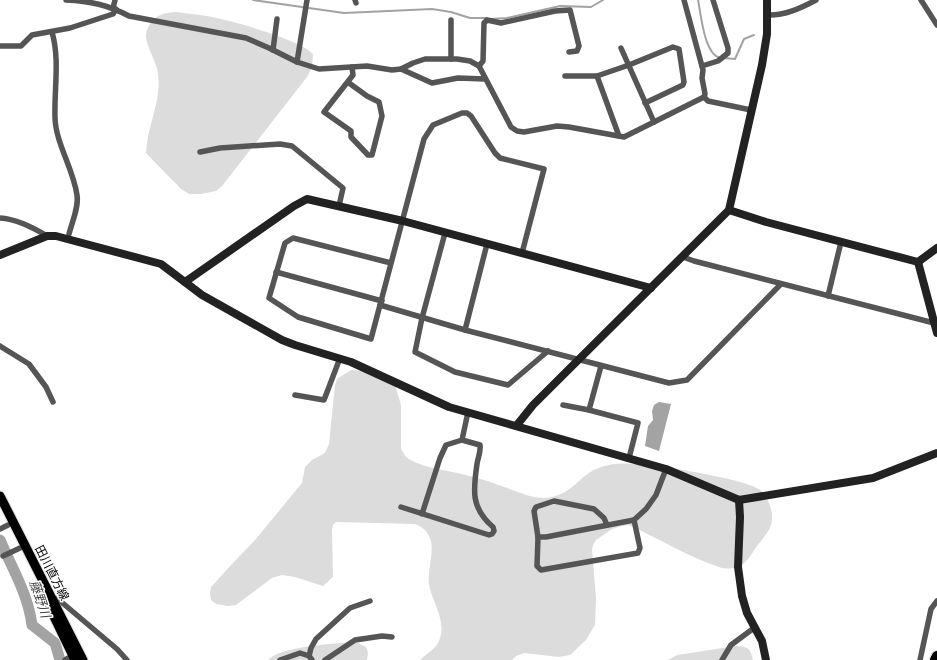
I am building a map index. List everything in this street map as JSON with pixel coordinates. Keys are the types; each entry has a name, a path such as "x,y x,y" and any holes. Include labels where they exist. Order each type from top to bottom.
{"highway":[{"path":"935,660 937,656"}],"main road":[{"name":"田川直方線","path":"0,496 83,660"},
{"name":"田川直方線","path":"0,509 5,526 19,549 73,658"}],"street":[{"path":"66,0 99,3 129,16 246,38 297,62 319,70 367,66 392,70 401,69 424,59 470,61 479,66 506,120 517,131 524,132 557,126 624,137 704,98"},
{"path":"0,46 21,46 32,35 70,28 113,14 115,0"},
{"path":"297,62 307,0"},
{"path":"684,0 702,66 705,94 704,98"},
{"path":"702,66 718,61 728,53 728,48 714,0"},
{"path":"517,425 533,405 729,210 762,65 766,34 767,0"},
{"path":"767,15 774,15 800,9 816,0"},
{"path":"921,0 937,24"},
{"path":"479,66 483,61 484,24 487,20 501,23 555,11 570,10 579,46 577,51 570,52"},
{"path":"273,50 277,19"},
{"path":"451,20 451,59"},
{"path":"52,32 57,60 55,118 57,133 68,161 78,196 69,234"},
{"path":"565,76 597,76 673,47 679,49 684,82 683,85 646,103"},
{"path":"621,48 654,122"},
{"path":"349,83 367,96 379,102 380,105 382,116 372,156 368,155 352,137 351,131 324,112 354,76 352,67"},
{"path":"401,69 432,83 458,78 485,79"},
{"path":"597,76 619,136"},
{"path":"704,98 708,101 751,110"},
{"path":"392,263 293,238 285,243 269,298 298,317 372,339 381,303 392,263 424,139 433,125 462,113 467,113 471,116 495,153 500,158 544,169 522,254"},
{"path":"200,152 220,148 280,144 292,146 343,188 339,206"},
{"path":"185,282 294,206 307,199 403,221 651,288"},
{"path":"729,210 766,222 918,262"},
{"path":"0,218 4,218 37,230 47,236"},
{"path":"445,233 422,318 415,352 455,372 508,385 548,351"},
{"path":"0,255 47,236 56,236 161,264 202,295 282,340 340,358 449,407 517,425 666,469 739,500 873,478 937,453"},
{"path":"828,296 841,242"},
{"path":"465,330 487,244"},
{"path":"918,262 937,248"},
{"path":"683,257 934,323"},
{"path":"918,262 937,333"},
{"path":"276,272 381,303 422,318 670,384 687,380 781,284"},
{"path":"0,346 28,364 46,387 53,402"},
{"path":"295,395 324,400 340,358"},
{"path":"589,410 601,366"},
{"path":"563,405 589,410 638,423 629,458"},
{"path":"462,440 468,412"},
{"path":"401,507 422,514 489,535 492,534 494,527 485,520 475,502 474,491 477,463 481,449 480,445 462,440 446,445 440,458 422,514"},
{"path":"538,537 634,520 646,509 656,496 666,469"},
{"path":"739,500 740,517 738,568 742,596 747,613 762,641 766,660"},
{"path":"607,525 604,518 594,508 554,501 536,507 534,511 538,537 537,566 541,570 638,552 640,548 634,520"},
{"path":"3,556 19,549"},
{"path":"51,597 59,600 117,649 127,660"},
{"path":"280,660 300,653 310,658 311,648 316,638 350,608 370,601"},
{"path":"920,660 931,609 937,601"},
{"path":"722,660 731,645 754,628"},
{"path":"325,660 355,640 382,636 392,637"},
{"path":"65,660 73,658"}],"shaded area":[{"path":"176,12 230,21 256,28 284,38 307,49 313,54 312,67 307,77 222,186 216,191 201,194 189,194 181,189 146,153 159,84 157,69 146,40 147,30 152,21 158,16"},
{"path":"351,370 361,371 395,385 401,405 401,449 405,456 416,463 473,477 527,495 544,498 562,493 586,475 601,467 609,465 647,465 721,477 738,481 760,490 770,506 772,521 770,529 743,564 735,568 724,568 707,563 629,525 612,529 596,540 592,550 596,598 595,625 586,640 570,655 559,657 524,653 516,656 512,660 420,660 439,642 441,624 429,584 432,549 430,538 428,533 420,526 415,524 336,522 333,525 332,530 333,577 323,586 295,577 282,575 272,578 236,605 228,606 216,604 211,600 211,587 255,540 302,483 305,467 312,460 325,453 329,444 335,385 337,379"},
{"path":"659,402 671,404 659,451 645,446 648,426 653,420 652,411 654,405"},
{"path":"352,642 366,647 368,653 367,660 268,660 275,655 295,649"},
{"path":"735,646 748,648 751,652 753,660 668,660 677,655"}],"waterway":[{"path":"253,0 344,13 432,9 451,12 470,18 487,18"},
{"path":"491,19 507,18 560,6 591,7 603,0"},
{"path":"698,0 707,42 710,49 720,58"},
{"path":"724,58 735,59 744,39 754,35"},
{"name":"藤野川","path":"0,540 19,581 27,603 32,625 55,643 60,660"}]}
